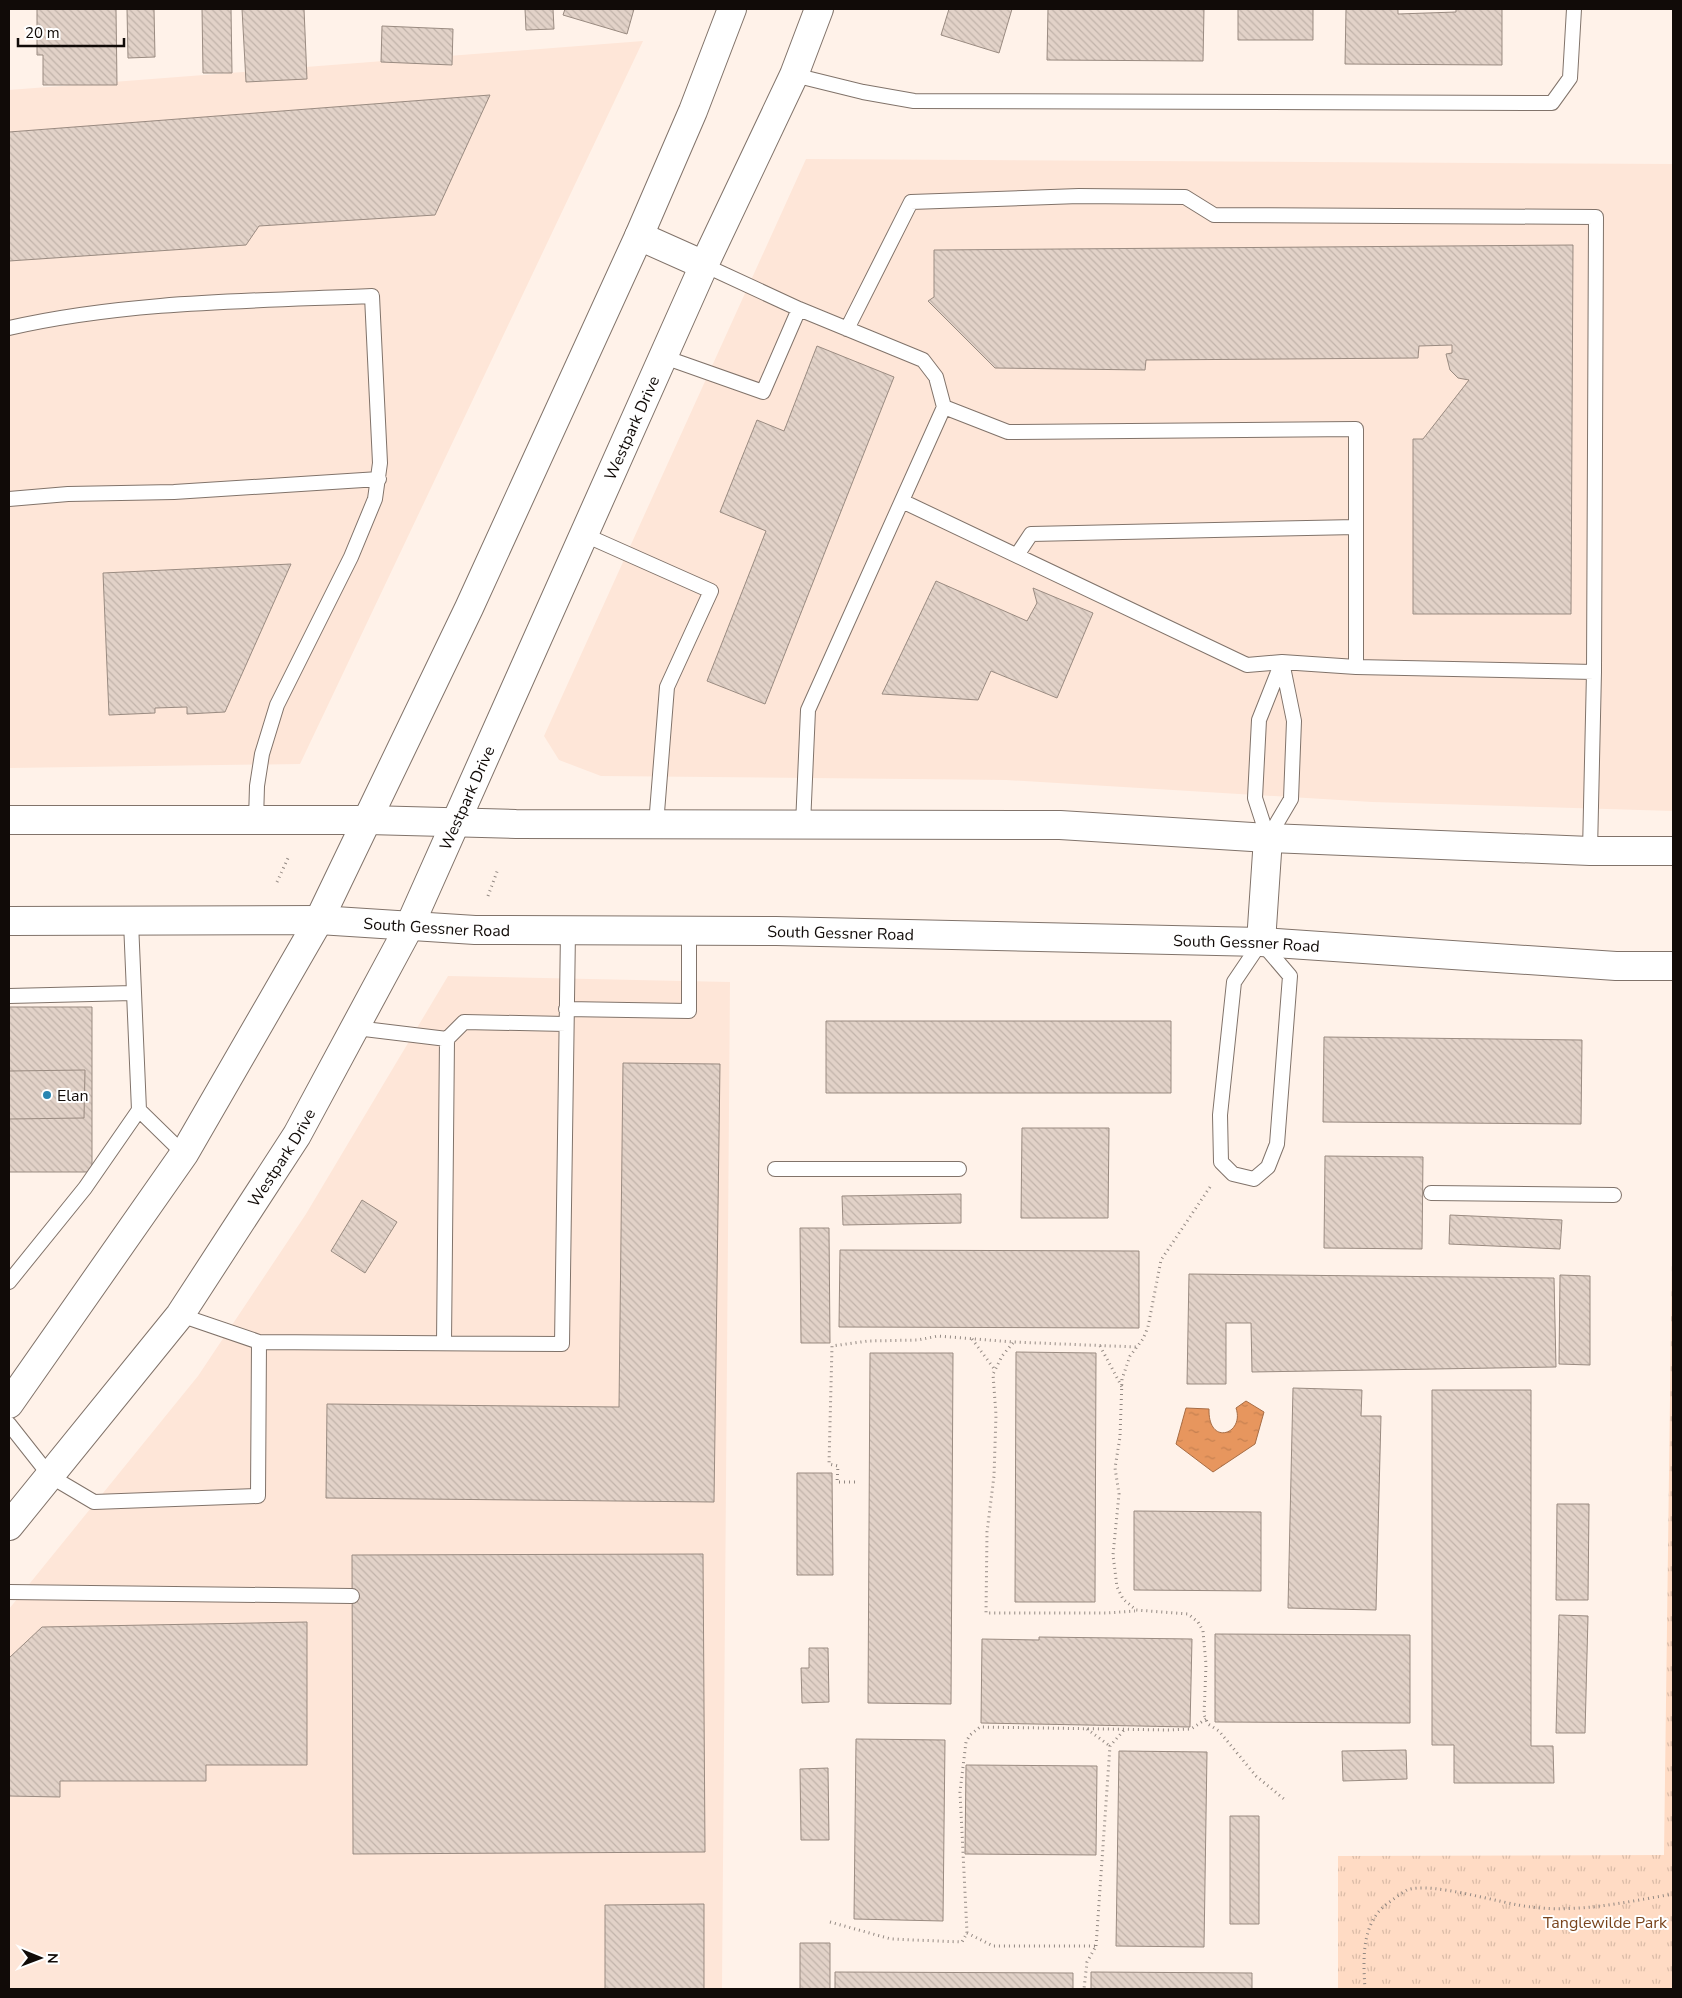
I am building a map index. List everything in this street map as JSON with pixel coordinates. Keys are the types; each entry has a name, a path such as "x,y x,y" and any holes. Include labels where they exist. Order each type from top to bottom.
{"main road":[{"path":"9,1404 184,1154 319,920 469,608 639,236 693,111 732,9"},
{"name":"Westpark Drive","path":"9,1526 180,1315 297,1135 356,1028 409,927 704,265 794,75 819,9"},
{"path":"639,236 704,265"},
{"path":"9,820 368,820 656,825 1060,825 1268,838 1590,851 1673,851"},
{"path":"1261,942 1268,838"},
{"name":"South Gessner Road","path":"9,922 319,920 409,927 568,931 690,931 1261,942 1616,966 1673,966"}],"lane":[{"path":"794,75 863,92 914,101 1552,103 1570,78 1574,9"},
{"path":"847,329 911,202 1079,196 1185,197 1214,215 1596,217 1594,672 1590,851"},
{"path":"704,265 799,309 922,360 936,377 944,407 808,710 803,825"},
{"path":"9,328 56,317 160,307 372,296 379,479 371,511 358,541 277,705 262,754 257,786 256,820"},
{"path":"664,356 763,392 799,309"},
{"path":"944,407 1008,432 1356,429 1356,667"},
{"path":"9,499 68,494 174,492 379,479"},
{"path":"902,501 1247,665 1282,662 1356,667 1447,667 1594,672"},
{"path":"1017,555 1031,534 1356,527"},
{"path":"584,535 711,591 667,687 656,825"},
{"path":"1268,838 1255,798 1259,720 1282,662"},
{"path":"1268,838 1291,799 1294,721 1282,662"},
{"path":"9,1282 85,1188 139,1110 130,922"},
{"path":"180,1315 259,1342 562,1344 568,931"},
{"path":"566,1009 689,1011 690,931"},
{"path":"1261,942 1290,976 1277,1144 1268,1166 1254,1179 1232,1174 1221,1162 1220,1115 1234,982 1261,942"},
{"path":"9,996 133,993"},
{"path":"444,1343 447,1039 464,1022 566,1024"},
{"path":"356,1028 447,1039"},
{"path":"139,1110 184,1154"},
{"path":"775,1169 959,1169"},
{"path":"1431,1193 1614,1195"},
{"path":"9,1424 50,1476 94,1502 258,1496 259,1342"},
{"path":"9,1592 352,1596"}],"path":[{"path":"277,882 289,856"},
{"path":"488,896 498,868"},
{"path":"1136,1610 1123,1599 1117,1587 1114,1555 1119,1494 1115,1468 1120,1437 1122,1386 1130,1356 1148,1327 1161,1260 1225,1166"},
{"path":"855,1482 837,1482 838,1466 829,1464 832,1346 868,1341 918,1340 938,1336 1013,1342 1137,1346"},
{"path":"972,1339 995,1370"},
{"path":"1013,1342 1002,1356 993,1374 996,1390 996,1443 987,1532 986,1614 1106,1613 1136,1610 1188,1614 1198,1622 1203,1631 1206,1719 1208,1724 1219,1731 1233,1746 1256,1776 1284,1799"},
{"path":"1099,1345 1122,1386"},
{"path":"830,1922 891,1939 962,1942 967,1933 960,1792 966,1742 970,1734 980,1728 1191,1729 1206,1719"},
{"path":"1087,1728 1110,1746"},
{"path":"1084,1989 1087,1962 1096,1946 1110,1746 1126,1729"},
{"path":"1365,1989 1363,1966 1366,1934 1381,1908 1408,1890 1431,1889 1531,1908 1598,1908 1673,1894"},
{"path":"967,1933 993,1946 1096,1946"}],"shaded area":[{"path":"643,41 300,764 9,768 9,90"},
{"path":"806,159 1673,164 1673,811 1372,802 1006,780 601,776 559,760 544,736"},
{"path":"448,976 730,982 722,1989 9,1989 9,1609 198,1376 306,1214"}],"green space":[{"name":"Tanglewilde Park","path":"1673,1169 1673,1989 1338,1989 1338,1856 1664,1855"}],"water":[{"path":"1246,1401 1264,1412 1255,1444 1213,1472 1176,1444 1186,1408 1209,1409 1210,1421 1214,1429 1219,1432 1226,1432 1231,1430 1235,1424 1237,1417 1236,1408"}],"building":[{"path":"37,9 116,9 117,85 43,85 43,55 37,55"},
{"path":"127,9 154,9 155,57 128,58"},
{"path":"202,9 231,9 232,73 203,73"},
{"path":"242,9 304,9 307,79 246,82"},
{"path":"525,9 553,9 554,29 526,30"},
{"path":"565,9 634,9 627,34 563,15"},
{"path":"949,9 1012,9 999,53 941,35"},
{"path":"1048,9 1204,9 1203,61 1047,60"},
{"path":"1238,9 1313,9 1313,40 1238,40"},
{"path":"1346,9 1398,9 1398,14 1456,12 1456,9 1502,9 1502,65 1345,64"},
{"path":"382,26 453,29 452,65 381,62"},
{"path":"490,95 435,215 259,226 246,245 9,261 9,132"},
{"path":"1573,245 1571,614 1413,614 1413,439 1423,439 1469,380 1458,378 1450,370 1446,354 1452,353 1452,345 1419,346 1418,358 1146,360 1145,370 995,368 928,301 934,297 934,250"},
{"path":"817,346 894,377 765,704 707,681 766,531 720,512 757,420 784,431"},
{"path":"291,564 225,712 187,714 187,707 155,708 155,713 109,715 103,573"},
{"path":"936,581 1027,621 1037,603 1033,588 1093,613 1057,698 991,671 978,700 882,694"},
{"name":"Elan","path":"9,1007 92,1007 92,1172 9,1172"},
{"path":"826,1021 1171,1021 1171,1093 826,1093"},
{"path":"1324,1037 1582,1040 1581,1124 1323,1122"},
{"path":"623,1063 720,1064 714,1502 326,1498 327,1404 619,1407"},
{"name":"Elan","path":"85,1070 84,1118 9,1119 9,1071"},
{"path":"1022,1128 1109,1128 1108,1218 1021,1218"},
{"path":"1325,1156 1423,1157 1422,1249 1324,1248"},
{"path":"961,1194 961,1223 843,1225 842,1196"},
{"path":"362,1200 397,1222 365,1273 331,1251"},
{"path":"1450,1215 1562,1220 1560,1249 1449,1244"},
{"path":"800,1228 829,1228 830,1343 801,1343"},
{"path":"840,1250 1139,1251 1139,1328 839,1327"},
{"path":"1189,1274 1554,1278 1556,1367 1252,1372 1251,1323 1226,1323 1226,1384 1187,1384"},
{"path":"1560,1275 1590,1276 1590,1365 1559,1364"},
{"path":"1016,1352 1096,1353 1095,1602 1015,1602"},
{"path":"870,1353 953,1353 951,1704 868,1703"},
{"path":"1293,1388 1362,1390 1361,1416 1381,1416 1376,1610 1288,1608"},
{"path":"1432,1390 1531,1390 1531,1746 1553,1746 1554,1783 1454,1783 1454,1745 1432,1745"},
{"path":"797,1473 832,1473 833,1575 797,1575"},
{"path":"1557,1504 1589,1504 1588,1600 1556,1600"},
{"path":"1134,1511 1261,1512 1261,1591 1134,1590"},
{"path":"703,1554 705,1852 353,1854 352,1555"},
{"path":"1559,1615 1588,1616 1585,1733 1556,1733"},
{"path":"307,1622 307,1765 206,1765 206,1781 60,1781 60,1797 9,1796 9,1658 42,1627"},
{"path":"1215,1634 1410,1635 1410,1723 1215,1722"},
{"path":"1039,1637 1192,1639 1190,1727 981,1723 982,1639 1039,1640"},
{"path":"809,1648 828,1648 829,1702 802,1703 801,1668 809,1668"},
{"path":"856,1739 945,1740 943,1921 854,1919"},
{"path":"1406,1750 1407,1779 1343,1781 1342,1751"},
{"path":"1119,1751 1207,1752 1204,1947 1116,1946"},
{"path":"966,1765 1097,1766 1096,1855 965,1854"},
{"path":"828,1768 829,1840 801,1840 800,1769"},
{"path":"1230,1816 1259,1816 1259,1924 1230,1924"},
{"path":"704,1904 704,1989 605,1989 605,1905"},
{"path":"800,1943 830,1943 830,1989 800,1989"},
{"path":"835,1972 1073,1973 1073,1989 835,1989"},
{"path":"1091,1972 1252,1973 1252,1989 1091,1989"}],"place":[{"name":"Elan","path":"47,1095"}]}
